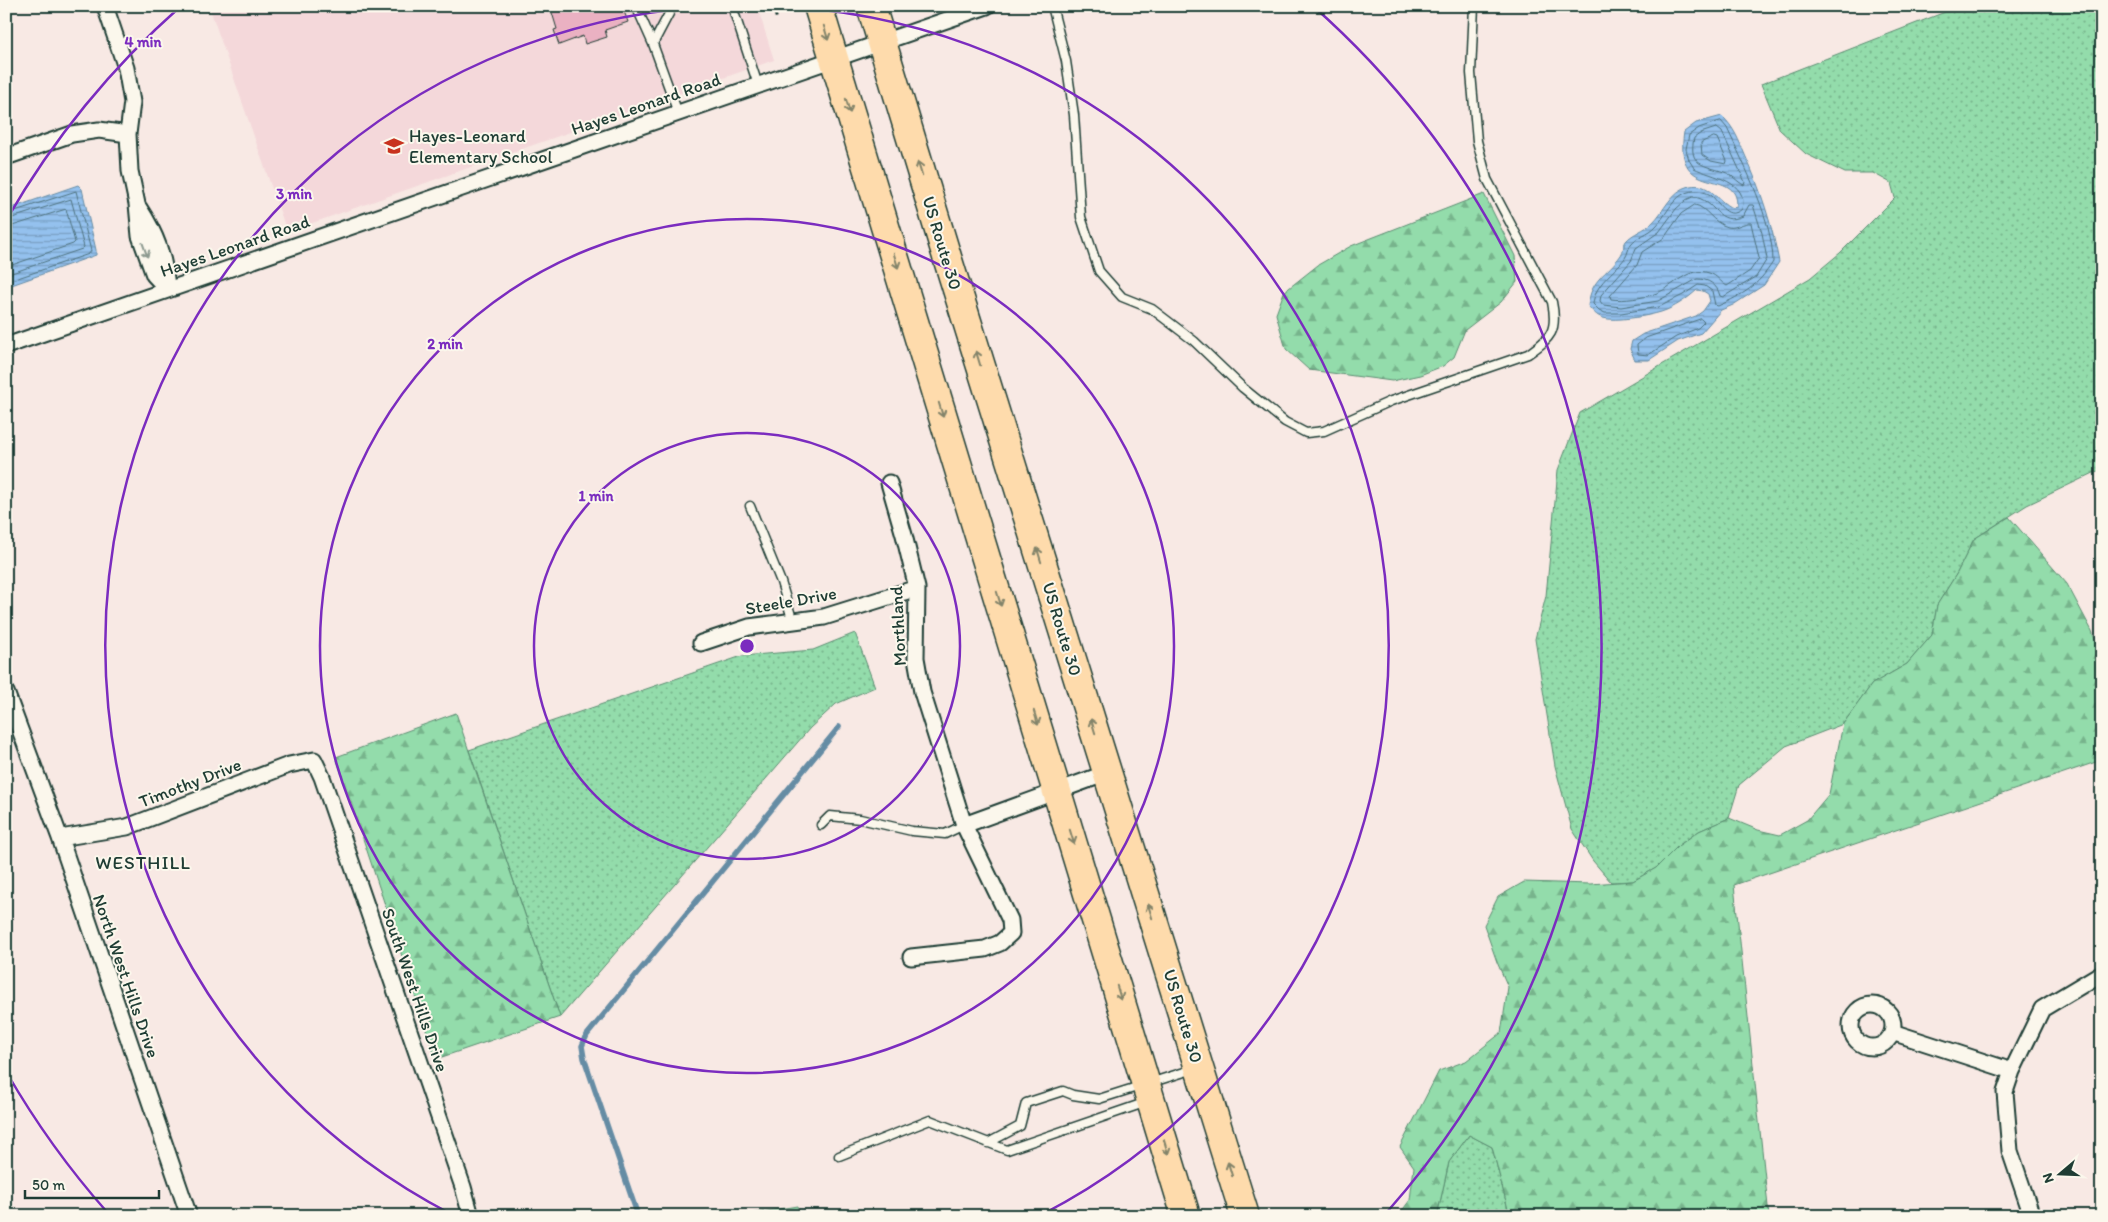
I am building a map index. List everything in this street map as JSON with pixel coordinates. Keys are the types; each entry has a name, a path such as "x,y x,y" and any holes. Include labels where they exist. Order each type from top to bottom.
{"highway":[{"path":"818,6 1186,1216"},
{"name":"US Route 30","path":"871,6 1244,1216"}],"street":[{"path":"105,6 126,68 132,102 128,134 130,171 137,204 140,236 154,275 167,289"},
{"name":"Hayes Leonard Road","path":"6,346 987,6"},
{"path":"6,157 72,134 99,130 128,134"},
{"name":"Morthland","path":"889,483 917,588 916,658 922,692 964,825 1010,920 1011,933 1000,943 985,949 911,957"},
{"name":"Steele Drive","path":"701,643 765,623 824,618 917,588"},
{"name":"North West Hills Drive","path":"6,692 60,838 188,1216"},
{"name":"Timothy Drive","path":"60,838 127,827 289,764 314,760 322,777"},
{"path":"964,825 1107,773"},
{"name":"South West Hills Drive","path":"322,777 463,1187 471,1216"},
{"path":"2032,1216 2010,1151 2005,1092 2012,1072 2042,1009 2102,973"},
{"path":"1892,1032 2012,1072"}],"lane":[{"path":"636,6 653,44 678,113"},
{"path":"653,44 673,6"},
{"path":"732,6 758,86"},
{"path":"1052,6 1066,61 1074,115 1081,217 1100,271 1122,297 1152,309 1194,340 1243,388 1285,422 1306,432 1324,431 1390,401 1528,354 1543,344 1553,330 1556,320 1552,302 1487,179 1477,141 1471,73 1474,6"},
{"path":"750,506 781,582 793,622"},
{"path":"821,825 830,816 860,819 912,832 945,834 964,825"},
{"path":"838,1156 930,1120 1007,1150 1149,1092 1198,1068"},
{"path":"988,1143 1020,1126 1026,1103 1062,1091 1072,1095 1099,1099 1149,1092"}],"path":[{"path":"773,6 777,20"}],"shaded area":[{"name":"Hayes-Leonard Elementary School","path":"209,6 757,6 774,60 287,232"}],"green space":[{"path":"1966,6 2102,6 2102,469 2027,505 1974,539 1957,573 1937,605 1932,635 1907,664 1872,684 1843,724 1786,746 1739,785 1729,818 1699,831 1678,846 1656,868 1633,881 1611,882 1593,861 1572,829 1555,766 1535,639 1546,596 1558,470 1580,413 1810,278 1840,253 1895,198 1891,183 1873,173 1845,173 1806,154 1780,130 1761,84 1945,12 1957,11"},
{"path":"1484,194 1515,256 1517,282 1501,302 1465,330 1454,357 1443,366 1420,375 1392,381 1309,370 1286,349 1276,314 1284,292 1318,265 1351,246"},
{"path":"2009,517 2067,584 2092,631 2102,659 2102,760 1734,885 1769,1216 1512,1216 1509,1213 1492,1147 1469,1135 1449,1162 1437,1216 1398,1216 1410,1200 1414,1167 1400,1147 1439,1071 1466,1061 1501,1033 1508,987 1484,925 1498,897 1524,882 1590,884 1633,881 1656,868 1678,846 1699,831 1729,818 1758,830 1780,835 1807,820 1829,794 1843,724 1872,684 1907,664 1932,635 1937,605 1957,573 1974,539"},
{"path":"855,633 875,687 836,704 810,728 560,1017 469,750 742,656 813,650"},
{"path":"456,713 560,1017 436,1059 336,757"},
{"path":"1469,1135 1492,1147 1509,1213 1512,1216 1437,1216 1449,1162"},
{"path":"797,1206 800,1216 738,1216"}],"water":[{"path":"1722,116 1736,134 1756,181 1773,235 1779,262 1764,285 1733,305 1721,310 1701,333 1678,341 1649,360 1635,360 1630,349 1632,341 1643,334 1696,316 1703,311 1710,301 1708,294 1697,290 1680,303 1655,314 1623,319 1608,319 1598,316 1588,306 1592,289 1621,255 1626,241 1652,223 1677,192 1690,186 1703,187 1732,208 1737,207 1735,194 1728,187 1696,175 1688,167 1683,154 1684,132 1696,123"},
{"path":"78,185 82,189 96,255 6,287 6,210"}],"building":[{"path":"550,6 622,6 628,22 605,30 607,37 585,44 583,36 559,45 554,30 557,29"}],"waterway":[{"path":"638,1216 584,1058 582,1046 587,1035 839,727"}],"place":[{"name":"Hayes-Leonard Elementary School","path":"394,146"}],"district":[{"name":"WESTHILL","path":"143,862"}]}
